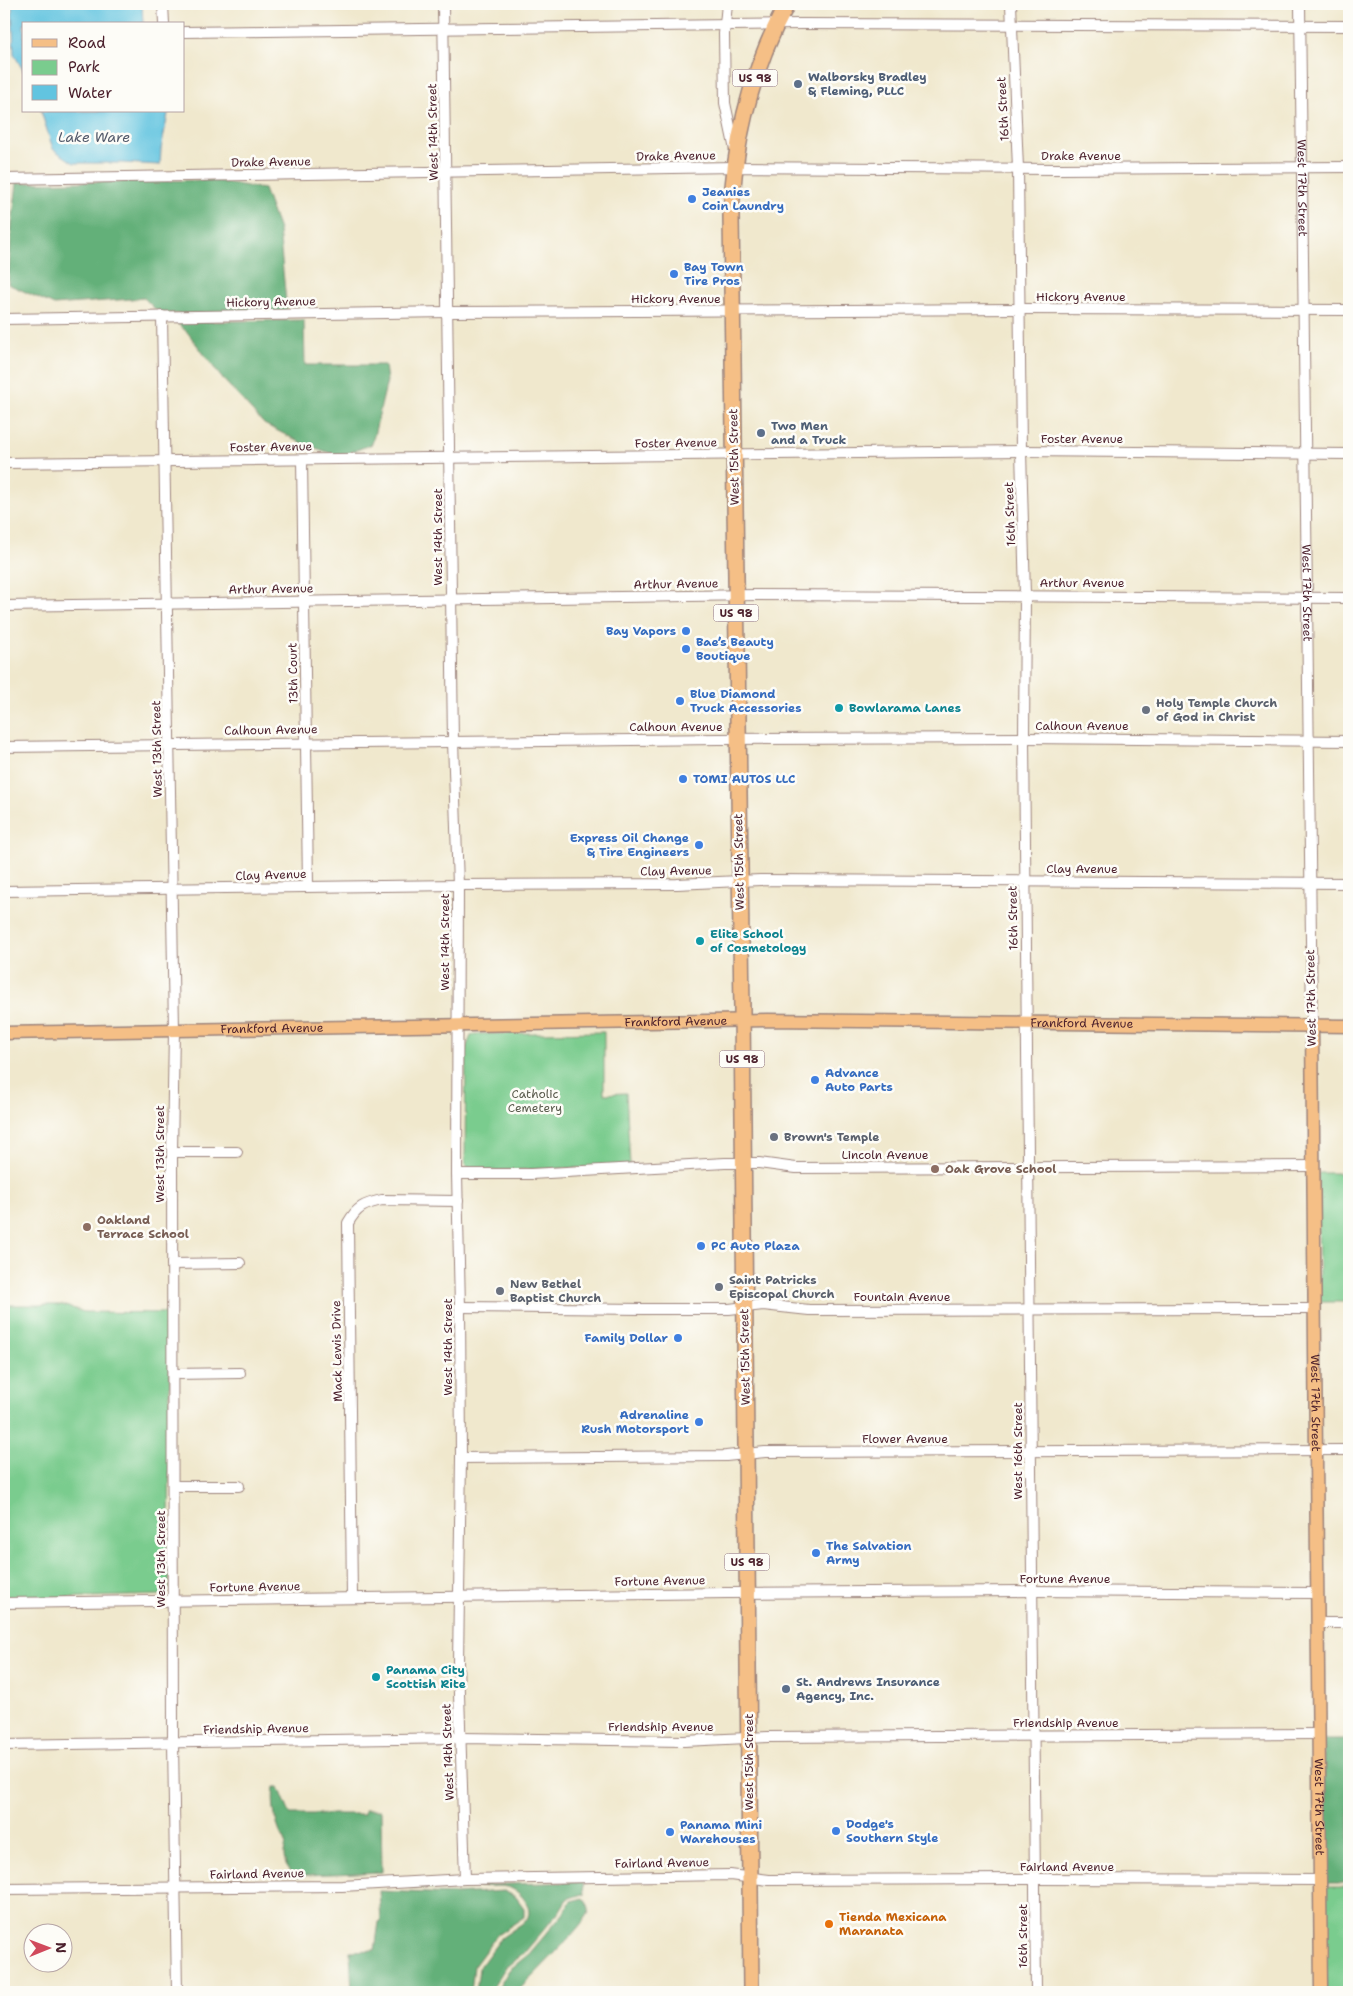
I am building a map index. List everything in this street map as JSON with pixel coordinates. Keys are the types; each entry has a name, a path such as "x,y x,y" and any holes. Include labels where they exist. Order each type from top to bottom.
{"highway":[{"name":"US 98","path":"735,162 749,96 759,64 776,24 787,4"},
{"name":"West 15th Street","path":"735,162 731,216 742,1020 750,1992"}],"main road":[{"name":"Frankford Avenue","path":"4,1034 742,1020 1349,1026"},
{"name":"West 17th Street","path":"1312,1025 1321,1992"}],"street":[{"path":"163,4 164,22"},
{"name":"West 14th Street","path":"443,4 453,741 458,884 457,1174 461,1458 458,1662 465,1879"},
{"name":"West 15th Street","path":"727,4 725,103 735,162"},
{"name":"16th Street","path":"1011,4 1018,168 1021,451 1025,595 1024,738 1027,1023"},
{"name":"West 17th Street","path":"1300,4 1312,1025"},
{"path":"185,32 776,24 1349,26"},
{"name":"Drake Avenue","path":"4,179 446,172 735,162 1060,169 1349,167"},
{"name":"Hickory Avenue","path":"4,319 448,312 732,310 1349,310"},
{"name":"West 13th Street","path":"162,316 174,1030 172,1152 173,1743 177,1992"},
{"name":"Foster Avenue","path":"4,462 1021,451 1305,452 1349,454"},
{"name":"13th Court","path":"302,460 308,886"},
{"name":"Arthur Avenue","path":"4,606 304,600 736,596 1025,595 1349,598"},
{"name":"Calhoun Avenue","path":"4,747 306,742 738,739 1349,740"},
{"name":"Clay Avenue","path":"4,891 740,882 1349,883"},
{"name":"West 16th Street","path":"1027,1023 1035,1879"},
{"path":"172,1152 237,1152"},
{"name":"Lincoln Avenue","path":"457,1174 531,1174 743,1163 796,1168 1313,1166"},
{"name":"Mack Lewis Drive","path":"352,1598 348,1223 355,1210 371,1202 382,1200 458,1201"},
{"path":"172,1264 240,1263"},
{"name":"Fountain Avenue","path":"460,1307 642,1310 763,1306 809,1310 1030,1308 1314,1309"},
{"path":"173,1374 240,1373"},
{"name":"Flower Avenue","path":"461,1458 722,1456 765,1452 1349,1450"},
{"path":"174,1486 239,1486"},
{"name":"Fortune Avenue","path":"4,1603 747,1593 1032,1591 1316,1593"},
{"path":"1317,1623 1349,1623"},
{"name":"Friendship Avenue","path":"4,1745 461,1738 684,1741 748,1738 1318,1734"},
{"name":"Fairland Avenue","path":"4,1889 342,1886 465,1879 730,1875 769,1880 1320,1880"},
{"name":"16th Street","path":"1035,1879 1036,1992"}],"green space":[{"path":"213,180 264,189 279,230 287,312 160,314 144,298 54,305 8,284 17,183"},
{"path":"304,320 305,365 385,365 387,381 372,444 344,455 336,455 304,444 264,424 221,377 188,333 176,322"},
{"name":"Catholic Cemetery","path":"604,1032 604,1094 626,1093 630,1165 472,1171 465,1164 466,1048 471,1036 475,1034"},
{"path":"1318,1173 1349,1173 1349,1302 1319,1302"},
{"path":"4,1305 63,1305 84,1312 170,1313 169,1591 165,1595 4,1599"},
{"path":"1323,1739 1349,1739 1349,1883 1329,1883 1326,1886"},
{"path":"274,1787 279,1787 290,1814 364,1814 364,1810 381,1810 382,1872 307,1875 298,1878 288,1868 284,1859 286,1842 279,1831 276,1820 273,1803"},
{"path":"583,1882 584,1895 567,1899 559,1912 525,1952 505,1968 490,1992 476,1992 479,1968 501,1938 527,1920 529,1910 521,1895 512,1889 502,1886 462,1889 409,1887"},
{"path":"1324,1887 1349,1887 1349,1992 1325,1992"},
{"path":"379,1891 455,1894 504,1891 516,1897 524,1908 524,1917 497,1935 474,1966 471,1992 352,1992 350,1951 375,1950 379,1922 381,1921"},
{"path":"583,1898 589,1910 586,1918 556,1952 517,1992 496,1992 509,1970 529,1954 563,1914 571,1901"}],"water":[{"path":"12,4 142,4 143,22 22,22 22,68 14,54"},
{"name":"Lake Ware","path":"41,112 167,112 168,114 160,165 74,163 53,149"}],"place":[{"name":"Walborsky Bradley & Fleming, PLLC","path":"798,84"},
{"name":"Jeanies Coin Laundry","path":"692,199"},
{"name":"Bay Town Tire Pros","path":"674,274"},
{"name":"Two Men and a Truck","path":"761,433"},
{"name":"Bay Vapors","path":"686,631"},
{"name":"Bae’s Beauty Boutique","path":"686,649"},
{"name":"Blue Diamond Truck Accessories","path":"680,701"},
{"name":"Bowlarama Lanes","path":"839,708"},
{"name":"Holy Temple Church of God in Christ","path":"1146,710"},
{"name":"TOMI AUTOS LLC","path":"683,779"},
{"name":"Express Oil Change & Tire Engineers","path":"699,845"},
{"name":"Elite School of Cosmetology","path":"700,941"},
{"name":"Advance Auto Parts","path":"815,1080"},
{"name":"Brown's Temple","path":"774,1137"},
{"name":"Oak Grove School","path":"935,1169"},
{"name":"Oakland Terrace School","path":"87,1227"},
{"name":"PC Auto Plaza","path":"701,1246"},
{"name":"Saint Patricks Episcopal Church","path":"719,1287"},
{"name":"New Bethel Baptist Church","path":"500,1291"},
{"name":"Family Dollar","path":"678,1338"},
{"name":"Adrenaline Rush Motorsport","path":"699,1422"},
{"name":"The Salvation Army","path":"816,1553"},
{"name":"Panama City Scottish Rite","path":"376,1677"},
{"name":"St. Andrews Insurance Agency, Inc.","path":"786,1689"},
{"name":"Dodge's Southern Style","path":"836,1831"},
{"name":"Panama Mini Warehouses","path":"670,1832"},
{"name":"Tienda Mexicana Maranata","path":"829,1924"}]}
